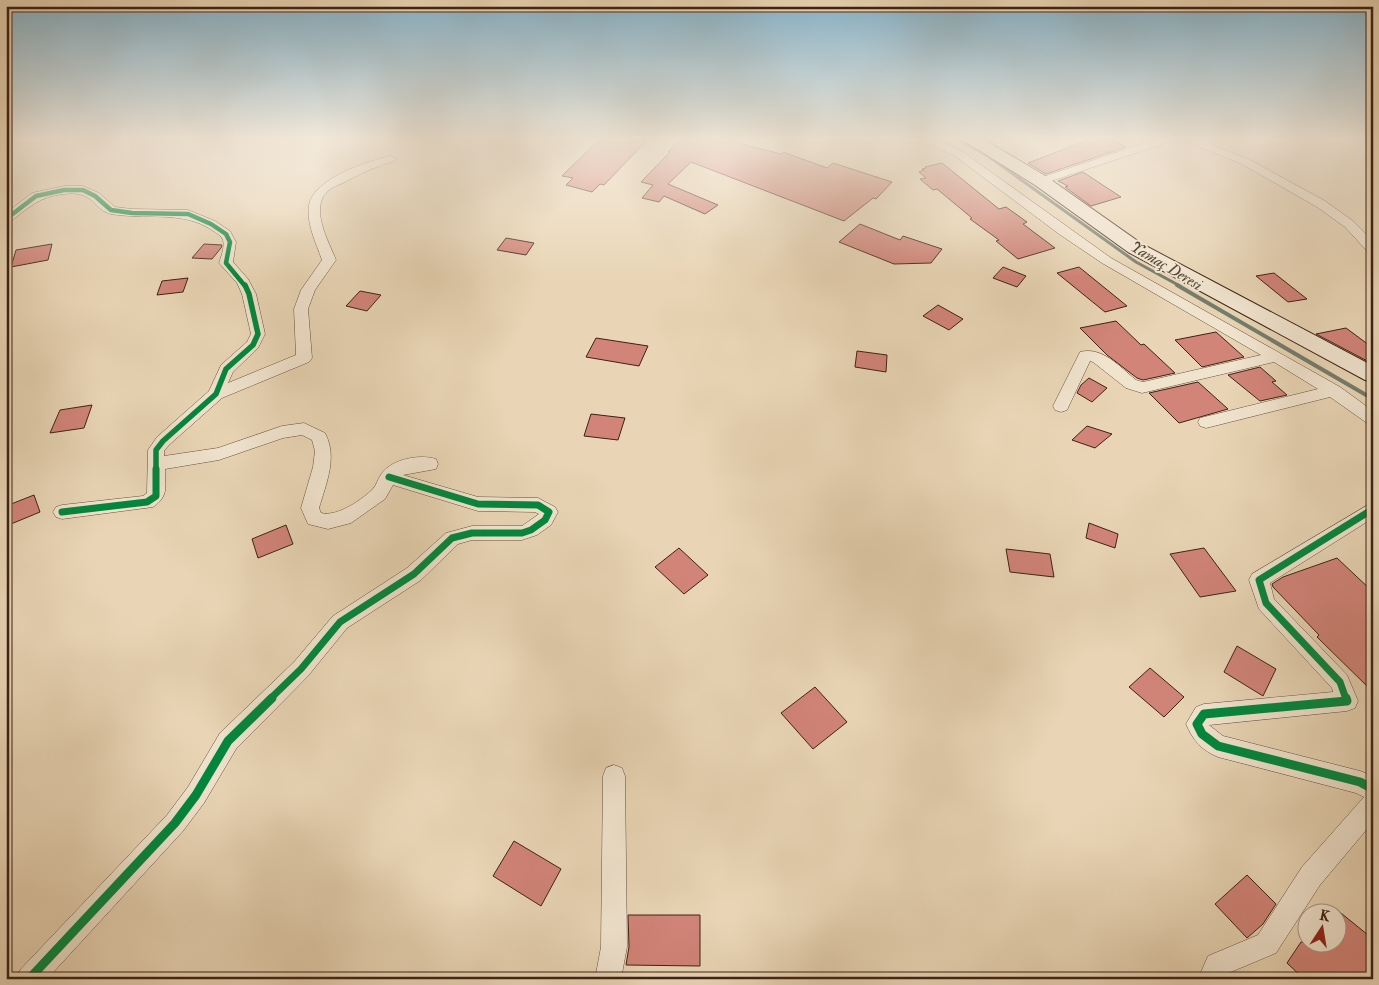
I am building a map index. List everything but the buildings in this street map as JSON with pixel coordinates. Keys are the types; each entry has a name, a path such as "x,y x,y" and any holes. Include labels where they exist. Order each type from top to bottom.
{"street":[{"path":"62,512 147,502 156,496 156,450 162,442 216,394 304,358 301,309 308,290 329,260 315,221 315,204 318,194 329,185"},
{"path":"1002,185 1083,244 1127,273 1334,391 1373,419"},
{"path":"1047,185 1135,248 1373,375"},
{"path":"1287,185 1321,204 1349,224 1373,250"},
{"path":"6,219 36,196 64,190 84,190 95,196 111,210 132,213 188,214 211,224 226,234 230,242 226,263 243,282 249,294 258,334 253,345 226,369 216,394"},
{"path":"1061,406 1085,356 1097,357 1131,384 1142,388 1275,357"},
{"path":"1206,422 1334,391"},
{"path":"156,464 219,454 282,432 304,429 318,437 323,451 322,467 310,508 314,519 328,522 345,518 379,494 389,477 401,467 430,464"},
{"path":"28,979 175,823 196,795 228,741 301,669 340,622 414,574 452,538 472,533 522,533 531,530 545,520 548,512 538,505 478,504 389,477"},
{"path":"1373,509 1259,580 1266,603 1340,682 1347,701 1204,714 1197,724 1202,734 1218,746 1360,782 1373,789"},
{"path":"608,979 614,947 614,776"},
{"path":"1211,979 1217,965 1267,944 1311,876 1373,804"}],"waterway":[{"name":"Yamaç Deresi","path":"1028,185 1136,262 1180,286"},
{"name":"Yamaç Deresi","path":"1177,285 1373,399"}],"cycle path":[{"path":"6,219 36,196 64,190 83,190 95,196 111,210 132,213 188,214 211,224 226,234 230,242 226,263 243,282 249,294 258,334 253,345 226,369 216,394 163,441 156,450 156,496 147,502 62,512"},
{"path":"29,979 175,823 196,795 228,741 301,669 340,622 414,574 452,538 472,533 522,533 531,530 545,520 549,512 538,505 478,504 389,477"},
{"path":"1373,509 1259,580 1266,603 1340,682 1347,701 1204,714 1197,724 1202,734 1218,746 1360,782 1373,789"}]}
